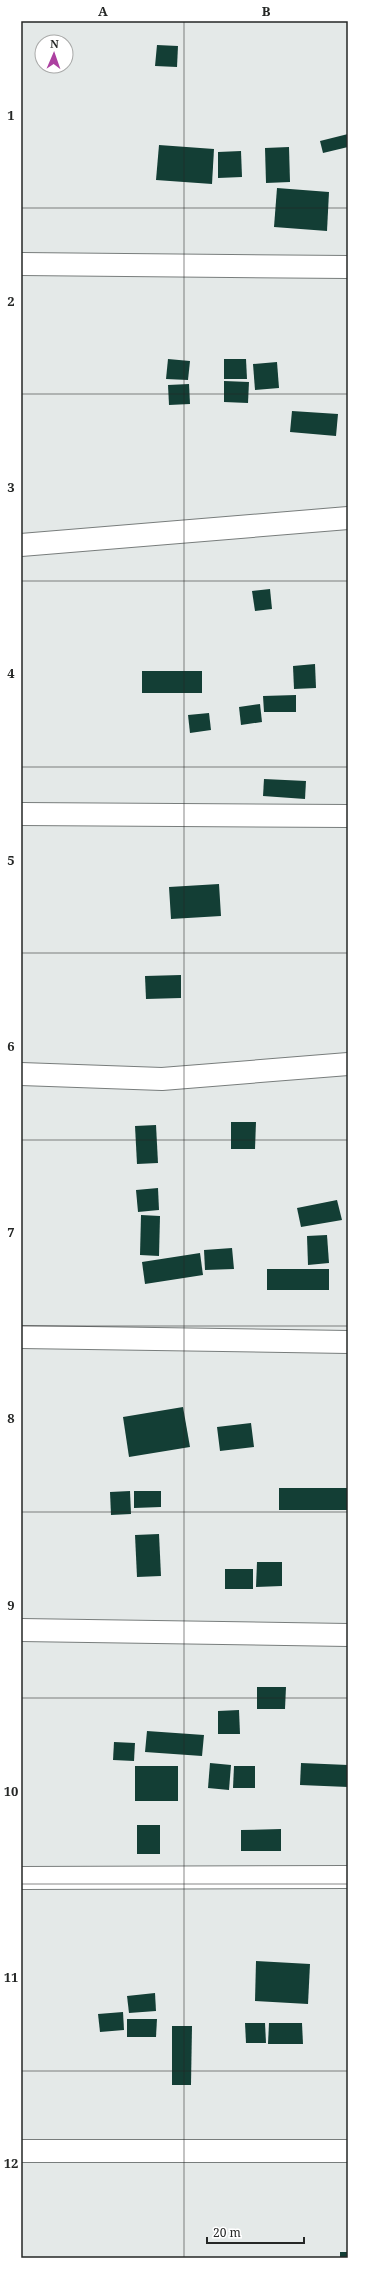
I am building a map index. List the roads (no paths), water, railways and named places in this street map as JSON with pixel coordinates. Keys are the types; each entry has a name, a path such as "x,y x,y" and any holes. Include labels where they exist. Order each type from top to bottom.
{"street":[{"path":"21,264 348,267"},
{"path":"21,545 348,518"},
{"path":"21,814 348,816"},
{"path":"21,1074 162,1079 348,1064"},
{"path":"21,1338 348,1342"},
{"path":"21,1630 348,1635"},
{"path":"21,1878 348,1877"},
{"path":"21,2151 348,2151"}]}
